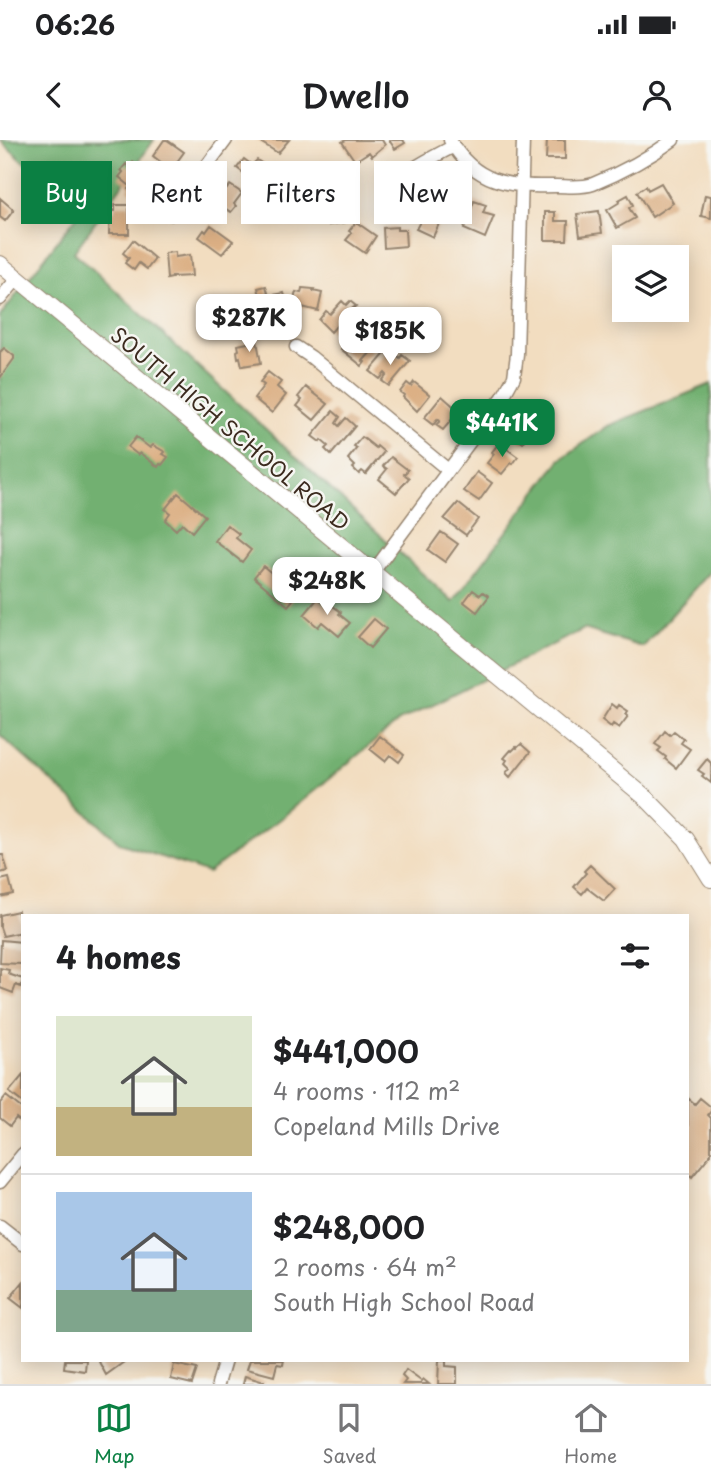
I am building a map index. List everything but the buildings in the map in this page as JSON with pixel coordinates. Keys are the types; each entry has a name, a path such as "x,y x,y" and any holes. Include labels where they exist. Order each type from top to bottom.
{"main road":[{"name":"SOUTH HIGH SCHOOL ROAD","path":"0,264 645,797 686,839 711,879"}],"street":[{"path":"210,161 226,140"},
{"path":"373,572 503,397 515,371 523,140"},
{"path":"425,161 452,143 466,163 483,175 502,183 590,185 653,154 673,140"},
{"path":"0,299 17,279"},
{"path":"296,347 312,357 448,470"},
{"path":"0,1182 21,1156"},
{"path":"0,1226 21,1242"},
{"path":"218,1384 224,1362"}],"green space":[{"path":"0,140 154,140 139,161 126,161 126,179 112,199 112,161 23,161"},
{"path":"71,224 94,224 74,252 453,602 560,460 608,426 711,384 711,571 643,647 584,629 399,721 285,815 208,873 120,843 0,735 0,316"}]}
